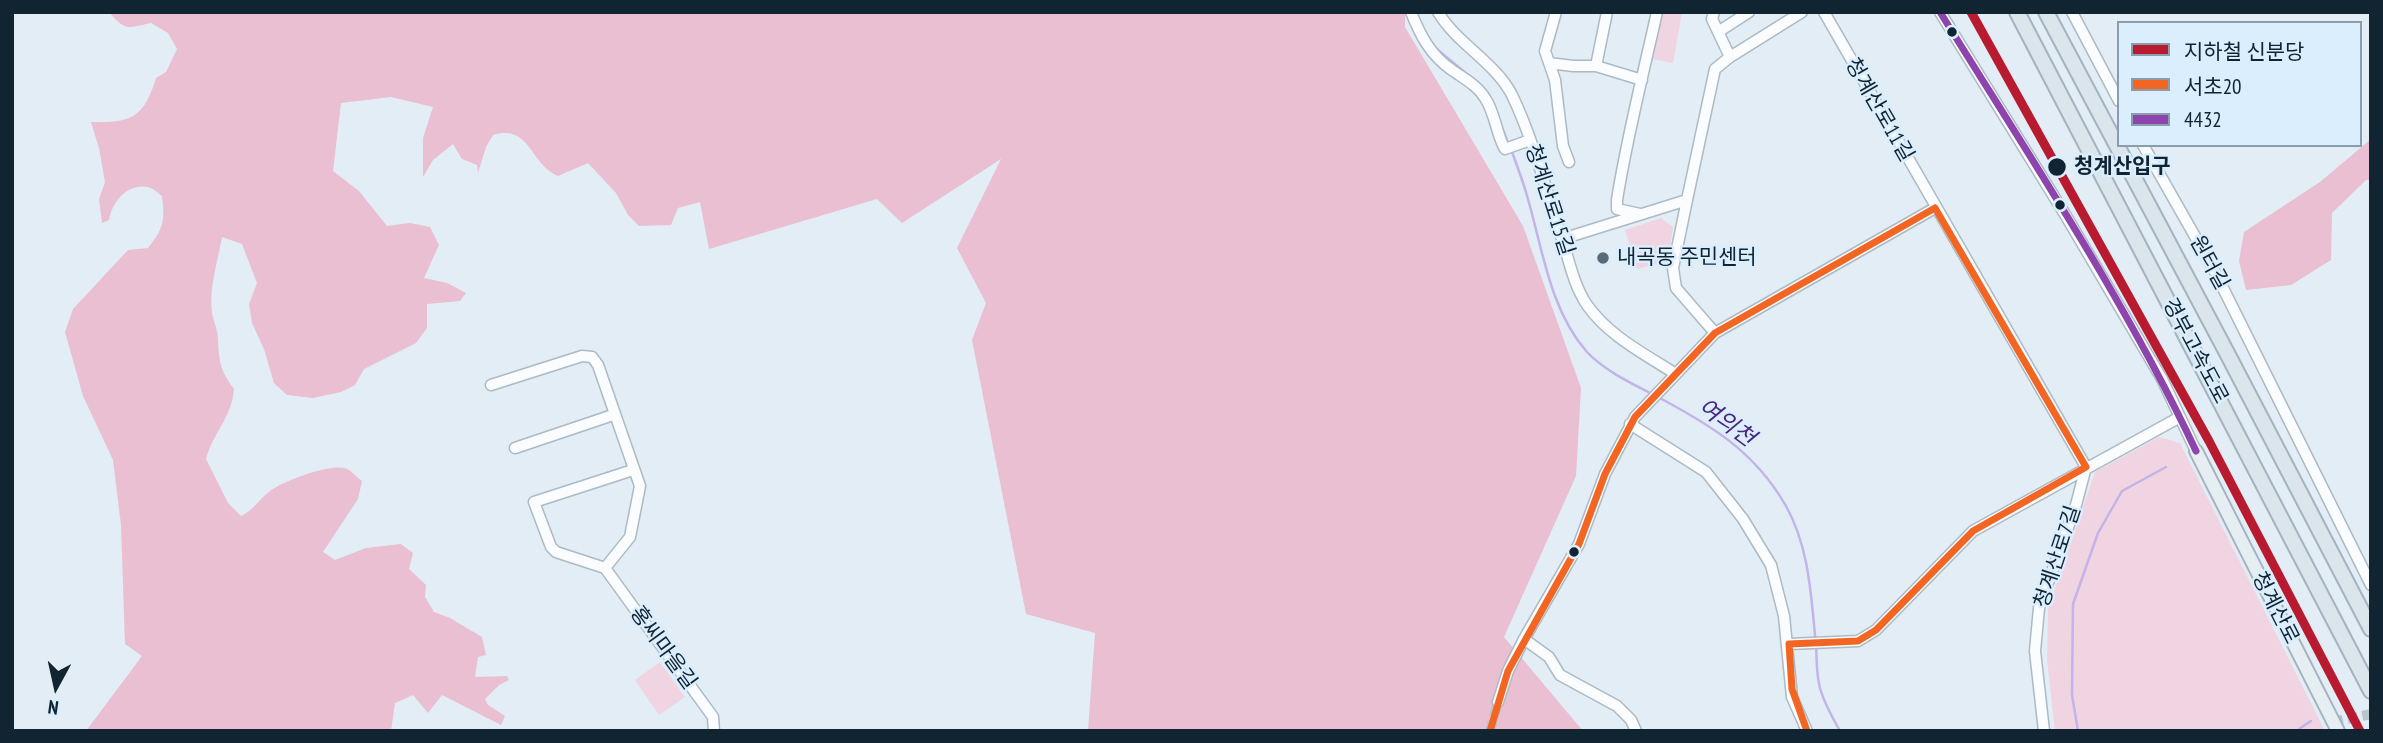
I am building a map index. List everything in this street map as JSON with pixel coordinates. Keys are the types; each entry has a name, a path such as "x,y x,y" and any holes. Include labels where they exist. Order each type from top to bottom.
{"highway":[{"name":"경부고속도로","path":"2017,12 2371,691"},
{"name":"경부고속도로","path":"2046,12 2117,146"},
{"name":"경부고속도로","path":"2118,147 2371,629"}],"main road":[{"name":"청계산로","path":"2196,451 2338,731"}],"street":[{"path":"1411,12 1417,28 1434,55 1485,97 1506,149 1530,140"},
{"name":"청계산로15길","path":"1438,12 1448,28 1495,73 1510,92 1530,140 1574,281 1586,304 1615,335 1672,376"},
{"path":"1556,12 1545,51 1555,80 1563,146 1569,162"},
{"path":"1596,66 1607,12"},
{"path":"1640,214 1617,209 1617,200 1628,131 1657,12"},
{"path":"1714,12 1713,19 1730,57"},
{"path":"1718,32 1749,12"},
{"path":"1714,332 1676,288 1673,268 1715,69 1802,12"},
{"name":"청계산로11길","path":"1824,12 2086,467"},
{"name":"청계산로","path":"1940,12 2066,216 2162,379 2196,451"},
{"path":"2072,12 2117,97"},
{"path":"1549,63 1596,66 1642,80"},
{"name":"원터길","path":"2144,147 2213,268 2371,585"},
{"path":"1562,239 1687,200"},
{"path":"1498,702 1508,671 1524,639 1579,544 1605,474 1632,421 1714,332 1935,208"},
{"path":"491,385 566,360 592,357 598,365 613,415 640,486 629,537 606,568 555,552 534,502 633,470"},
{"path":"515,448 613,415"},
{"name":"청계산로7길","path":"1794,644 1858,640 1876,630 1973,531 2180,417"},
{"path":"1632,421 1706,472 1743,519 1771,565 1794,644 1787,664 1792,697 1807,731"},
{"name":"청계산로7길","path":"2044,731 2035,652 2039,608 2076,505 2086,467"},
{"name":"홍씨마을길","path":"606,568 713,717 714,731"},
{"path":"1524,639 1549,657 1560,675 1617,706 1631,720 1636,731"}],"shaded area":[{"path":"109,12 1405,12 1405,27 1523,226 1581,388 1576,476 1504,637 1583,731 1088,731 1095,633 1026,614 972,340 986,303 957,248 1001,159 902,223 877,199 709,249 700,202 678,208 671,225 639,226 628,215 616,193 588,163 558,176 548,170 523,140 515,135 493,135 486,147 478,173 477,165 462,159 453,144 433,160 423,177 423,138 433,107 391,97 341,103 333,171 359,191 387,226 410,223 430,227 439,245 424,278 447,283 466,293 460,301 427,304 427,328 416,343 364,369 355,385 341,392 313,398 287,395 274,383 264,349 252,323 249,304 257,283 242,244 222,237 211,303 221,365 234,389 230,408 206,459 228,503 241,516 266,494 295,478 328,468 337,467 351,471 362,481 358,499 323,552 335,560 366,548 401,544 413,553 409,569 426,585 425,597 434,612 482,637 486,655 478,657 475,677 507,676 509,680 499,685 485,699 488,705 505,716 501,725 442,695 428,713 413,695 395,703 391,731 86,731 142,656 125,644 121,525 113,460 83,396 65,332 73,309 128,250 148,248 160,229 163,212 162,196 150,188 133,188 122,195 113,207 109,220 102,223 99,199 105,182 91,122 126,119 141,110 156,78 166,72 177,49 168,33 151,23 123,26"},
{"path":"1661,12 1682,12 1673,63 1652,59"},
{"path":"2371,139 2371,180 2366,180 2332,213 2331,260 2291,285 2246,290 2239,261 2244,232 2320,182"},
{"path":"1661,218 1673,227 1668,261 1637,269 1625,230"},
{"path":"2159,437 2180,443 2325,731 2055,731 2047,660 2048,609 2095,472"},
{"path":"660,662 685,697 659,715 635,680"}],"waterway":[{"name":"여의천","path":"1433,46 1479,84"},
{"name":"여의천","path":"1486,92 1494,104"},
{"name":"여의천","path":"1498,117 1508,143"},
{"name":"여의천","path":"1511,149 1555,295 1563,316 1587,352 1610,371 1729,440 1760,469 1786,506 1805,556 1819,683 1826,705 1840,731"},
{"path":"2078,731 2072,695 2073,604 2098,533 2122,491 2166,467"},
{"path":"2296,731 2311,721"}],"tunnel":[{"path":"1490,731 1498,702"},
{"path":"2333,722 2371,714"}],"metro line":[{"name":"신분당","path":"1971,12 2209,441 2360,731"}],"transit line":[{"name":"4432","path":"1940,12 2107,283 2196,451"},
{"name":"서초20","path":"1935,208 2086,467"},
{"name":"서초20","path":"1490,731 1508,671 1579,544 1605,474 1635,417 1715,333 1935,208"},
{"name":"서초20","path":"1789,644 1858,641 1876,630 1973,531 2086,467"},
{"name":"서초20","path":"1789,644 1792,689 1807,731"}],"place":[{"name":"청계산입구","path":"2057,167"},
{"name":"내곡동 주민센터","path":"1603,258"}]}
